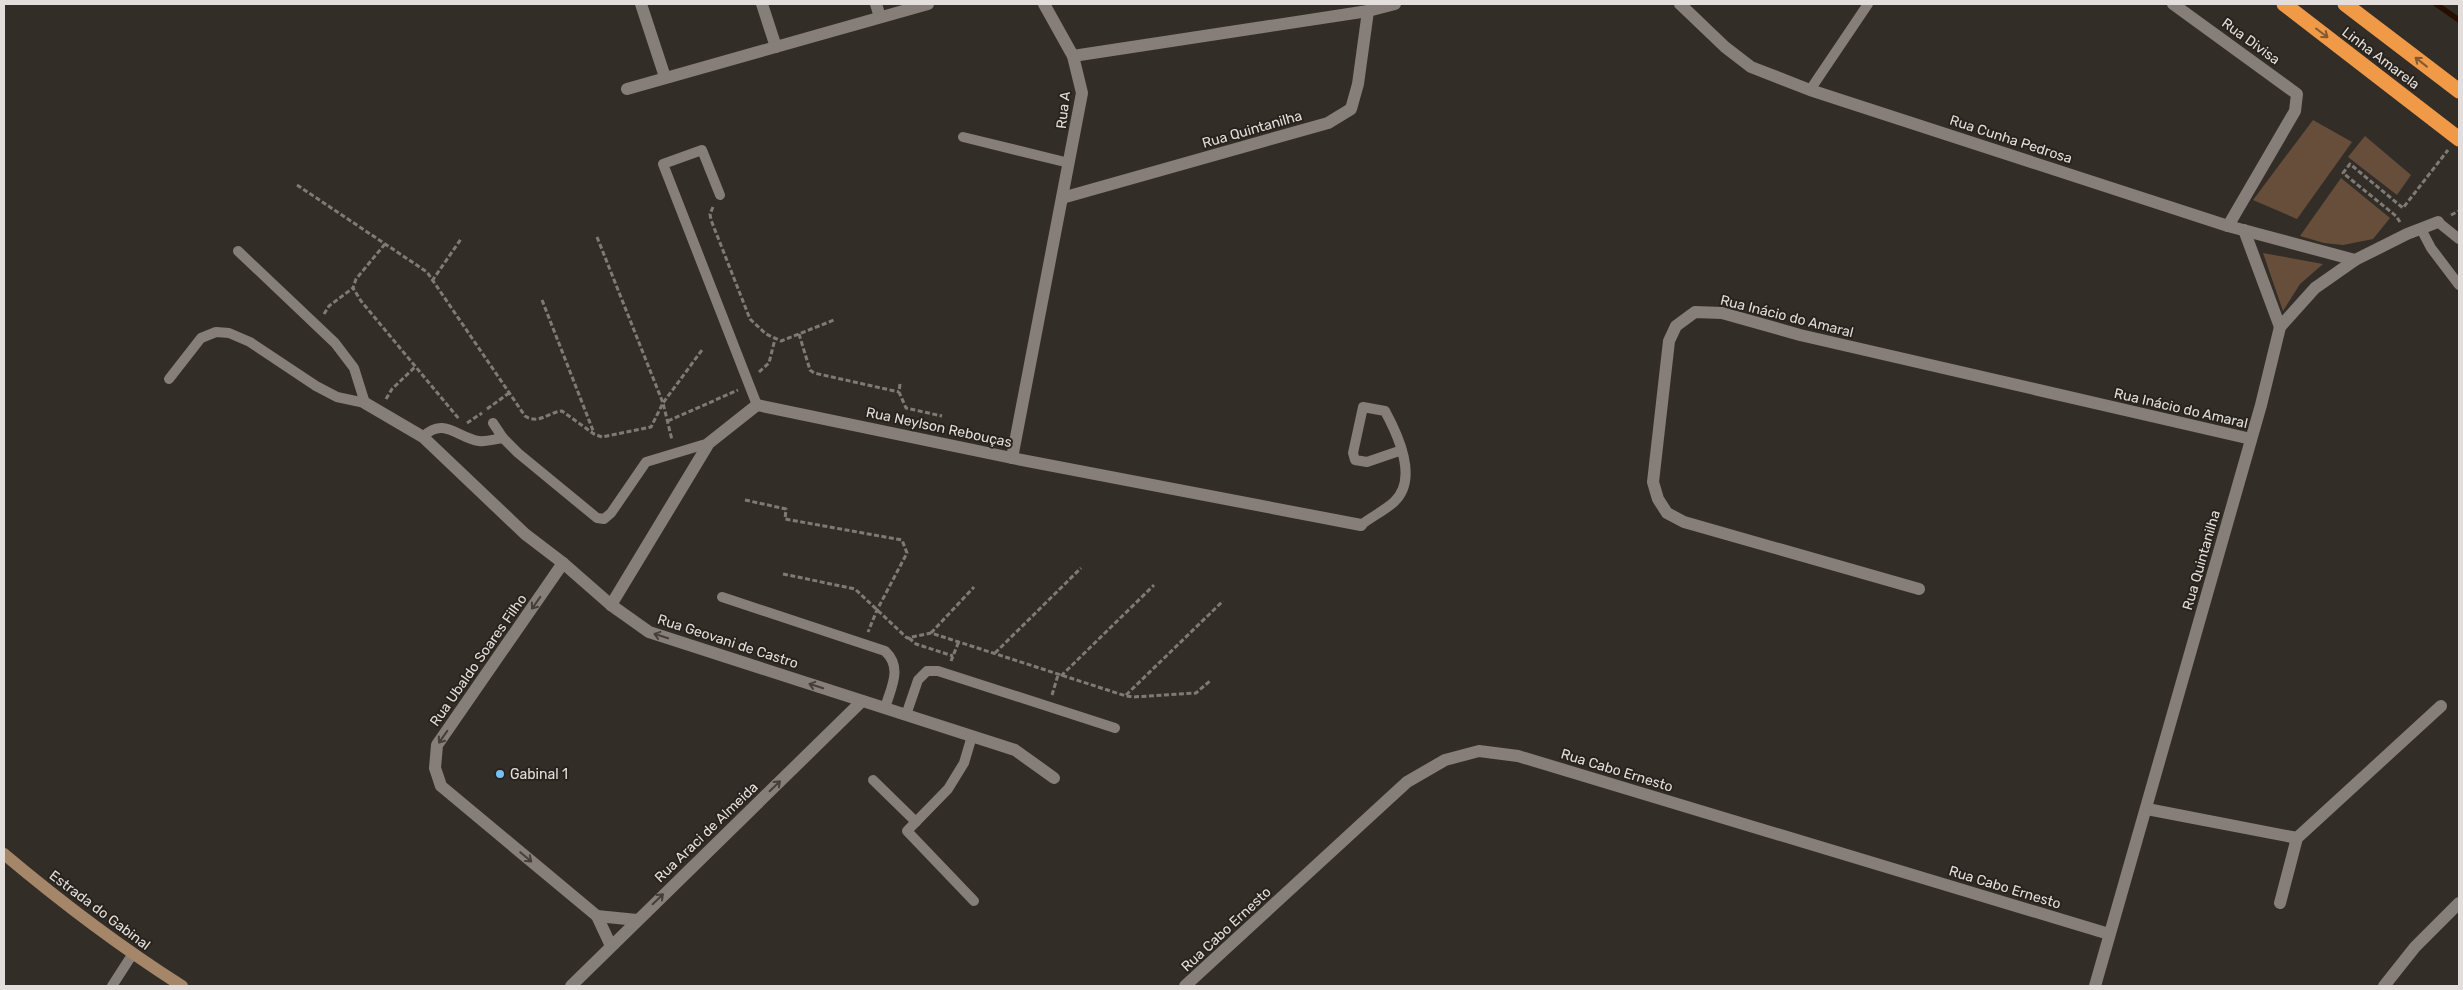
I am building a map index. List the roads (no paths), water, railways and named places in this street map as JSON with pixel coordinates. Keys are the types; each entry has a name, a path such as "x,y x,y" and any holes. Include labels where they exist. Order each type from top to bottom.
{"highway":[{"name":"Linha Amarela","path":"2284,4 2456,140"},
{"name":"Linha Amarela","path":"2345,4 2459,91"}],"main road":[{"name":"Estrada do Gabinal","path":"4,854 60,901 132,955 182,986"}],"street":[{"path":"641,4 665,77"},
{"path":"762,4 776,47"},
{"path":"876,4 880,17"},
{"path":"627,89 928,4"},
{"name":"Rua A","path":"1012,458 1082,93 1073,56 1044,4"},
{"path":"1073,56 1368,11 1395,4"},
{"name":"Rua Cunha Pedrosa","path":"1680,4 1725,47 1751,67 1810,90 2228,226 2355,260"},
{"name":"Rua Divisa","path":"2173,4 2297,94 2295,110 2228,226"},
{"name":"Rua Quintanilha","path":"1062,198 1328,123 1343,114 1350,109 1358,84 1368,11"},
{"name":"Rua Quintanilha","path":"2096,986 2251,439 2280,327 2315,288 2355,260 2408,234 2438,222"},
{"path":"2244,230 2280,327"},
{"name":"Rua Inácio do Amaral","path":"1919,589 1846,566 1684,522 1667,513 1658,499 1654,482 1669,342 1676,326 1695,312 1722,313 1800,335 2251,439"},
{"name":"Rua Geovani de Castro","path":"365,402 423,437 524,534 563,563 611,605 649,632 1015,750 1054,778"},
{"path":"611,605 709,442 757,406"},
{"name":"Rua Neylson Rebouças","path":"757,406 1012,458 1361,525"},
{"name":"Rua Ubaldo Soares Filho","path":"563,563 437,746 435,768 441,786 597,916 611,946"},
{"name":"Rua Araci de Almeida","path":"571,986 862,701"},
{"path":"2280,903 2298,838 2441,706"},
{"name":"Rua Cabo Ernesto","path":"1185,986 1407,782 1445,760 1479,751 1518,756 2110,934"},
{"path":"2147,809 2298,838"},
{"path":"2384,986 2415,947 2459,903"},
{"path":"597,916 637,920"}],"lane":[{"path":"1810,90 1868,4"},
{"path":"962,137 1069,164"},
{"path":"720,195 702,150 663,164 757,406"},
{"path":"2438,222 2459,239"},
{"path":"2422,228 2431,248 2459,285"},
{"path":"169,378 201,338 216,332 229,333 250,342 316,386 337,397 365,402 354,368 335,342 238,251"},
{"path":"1361,525 1395,501 1406,479 1402,450 1385,411 1363,407 1353,453 1355,460 1367,462 1402,450"},
{"path":"493,422 503,438 597,518 604,518 611,513 646,462 709,442"},
{"path":"423,437 429,430 439,428 453,430 478,441 503,438"},
{"path":"722,597 885,651 894,659 896,673 885,708"},
{"path":"906,715 918,680 927,671 938,671 1115,728"},
{"path":"972,736 964,763 948,789 907,831 974,901"},
{"path":"873,780 916,822"},
{"path":"112,986 132,955"}],"waterway":[{"path":"2436,4 2459,20"}],"place":[{"name":"Gabinal 1","path":"500,774"}]}
